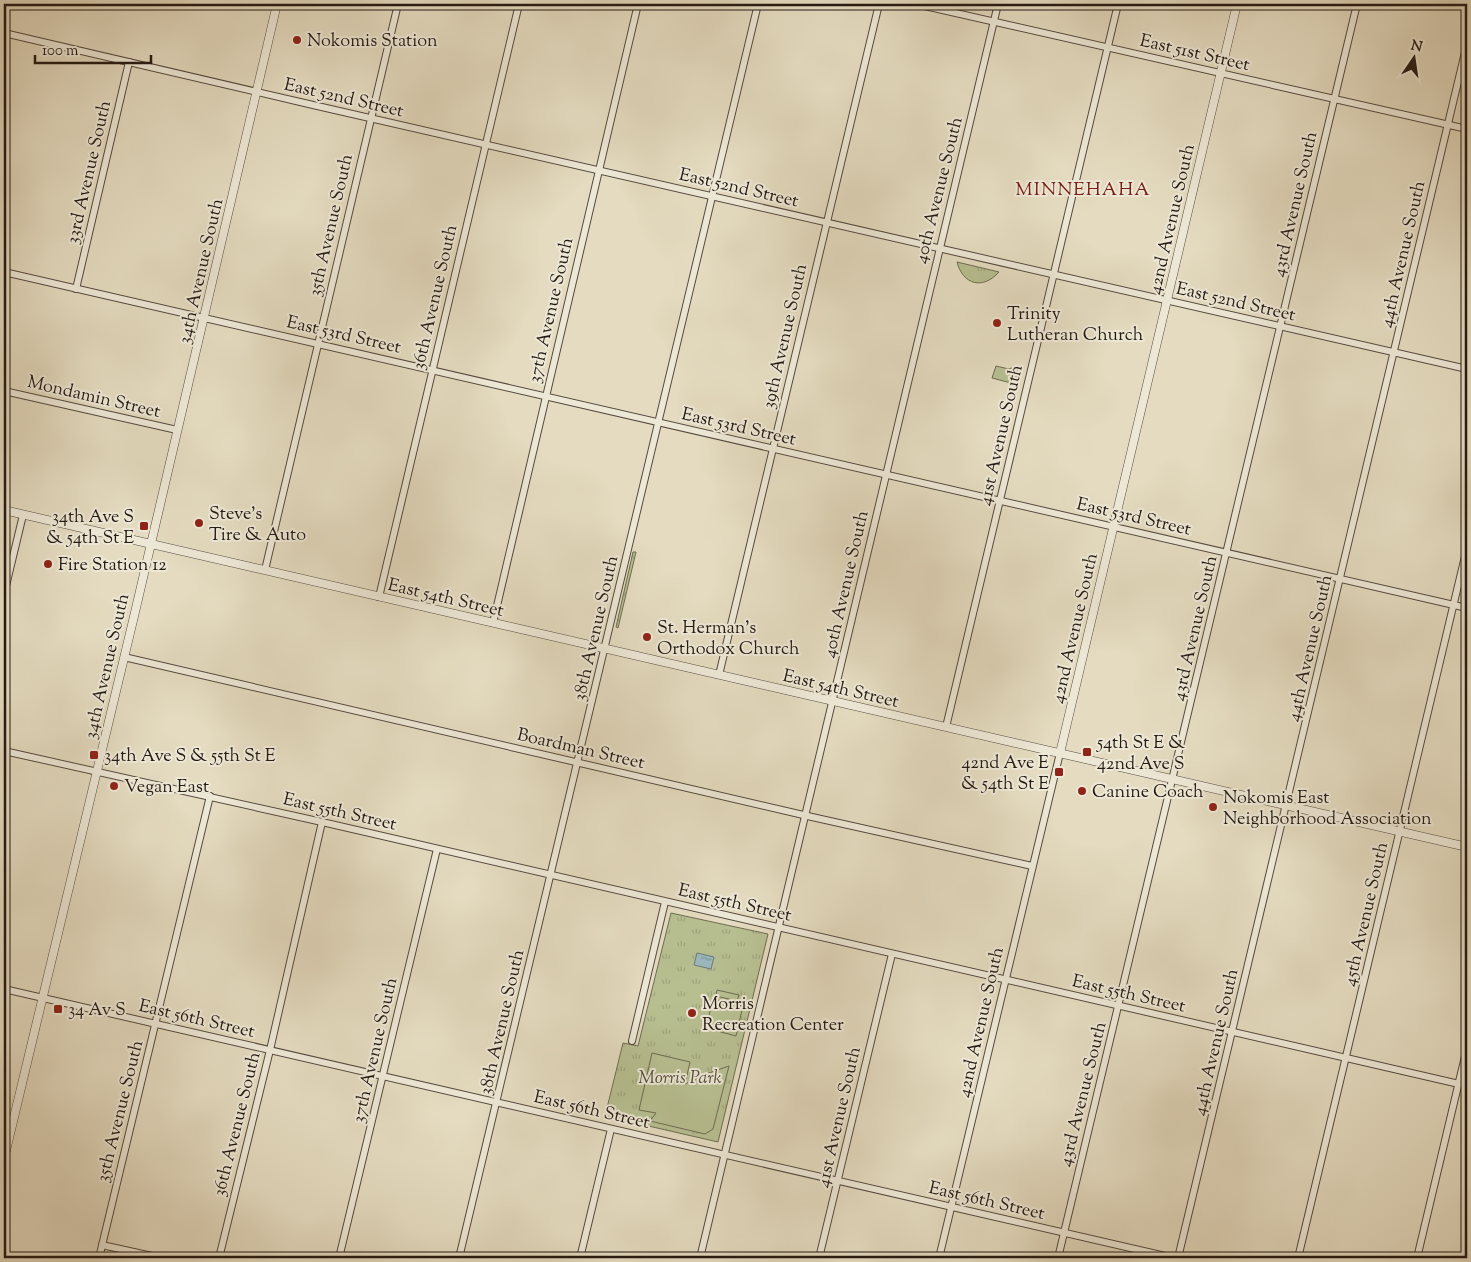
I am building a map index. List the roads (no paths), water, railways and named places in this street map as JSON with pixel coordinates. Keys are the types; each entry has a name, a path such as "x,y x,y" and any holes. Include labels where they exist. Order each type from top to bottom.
{"street":[{"name":"34th Avenue South","path":"4,1159 258,92 277,4"},
{"name":"35th Avenue South","path":"265,570 398,4"},
{"name":"36th Avenue South","path":"378,597 519,4"},
{"name":"37th Avenue South","path":"493,623 638,4"},
{"name":"38th Avenue South","path":"459,1258 606,649 758,4"},
{"name":"39th Avenue South","path":"719,675 879,4"},
{"name":"East 51st Street","path":"916,4 1467,129"},
{"name":"40th Avenue South","path":"700,1258 998,4"},
{"name":"41st Avenue South","path":"946,727 1118,4"},
{"name":"42nd Avenue South","path":"939,1258 1237,4"},
{"name":"43rd Avenue South","path":"1058,1258 1357,4"},
{"name":"East 52nd Street","path":"4,33 1467,369"},
{"name":"44th Avenue South","path":"1178,1258 1467,44"},
{"name":"33rd Avenue South","path":"76,289 129,62"},
{"name":"East 53rd Street","path":"4,272 432,370 545,398 1467,608"},
{"name":"Mondamin Street","path":"4,391 177,430"},
{"name":"East 54th Street","path":"4,510 833,702 1467,846"},
{"path":"4,594 23,515"},
{"name":"45th Avenue South","path":"1298,1258 1467,548"},
{"name":"Boardman Street","path":"124,657 1032,866"},
{"name":"East 55th Street","path":"4,751 210,796 1458,1084"},
{"name":"35th Avenue South","path":"99,1258 210,796"},
{"name":"36th Avenue South","path":"219,1258 270,1050 322,822"},
{"name":"37th Avenue South","path":"339,1258 437,848"},
{"path":"632,1041 665,902"},
{"name":"41st Avenue South","path":"819,1258 892,954"},
{"name":"East 56th Street","path":"4,989 1174,1258"},
{"path":"1417,1258 1467,1048"},
{"path":"580,1258 611,1129"},
{"path":"102,1245 161,1258"}],"water":[{"path":"697,953 714,957 711,969 694,965"}],"place":[{"name":"Nokomis Station","path":"297,40"},
{"name":"Trinity Lutheran Church","path":"997,323"},
{"name":"Steve's Tire & Auto","path":"199,523"},
{"name":"34th Ave S & 54th St E","path":"144,526"},
{"name":"Fire Station 12","path":"48,564"},
{"name":"St. Herman's Orthodox Church","path":"647,637"},
{"name":"54th St E & 42nd Ave S","path":"1087,752"},
{"name":"34th Ave S & 55th St E","path":"94,755"},
{"name":"42nd Ave E & 54th St E","path":"1059,772"},
{"name":"Vegan East","path":"114,786"},
{"name":"Canine Coach","path":"1082,791"},
{"name":"Nokomis East Neighborhood Association","path":"1213,807"},
{"name":"34 Av S","path":"58,1009"},
{"name":"Morris Recreation Center","path":"692,1013"}],"district":[{"name":"MINNEHAHA","path":"1083,188"}],"park label":[{"name":"Morris Park","path":"680,1077"}]}
